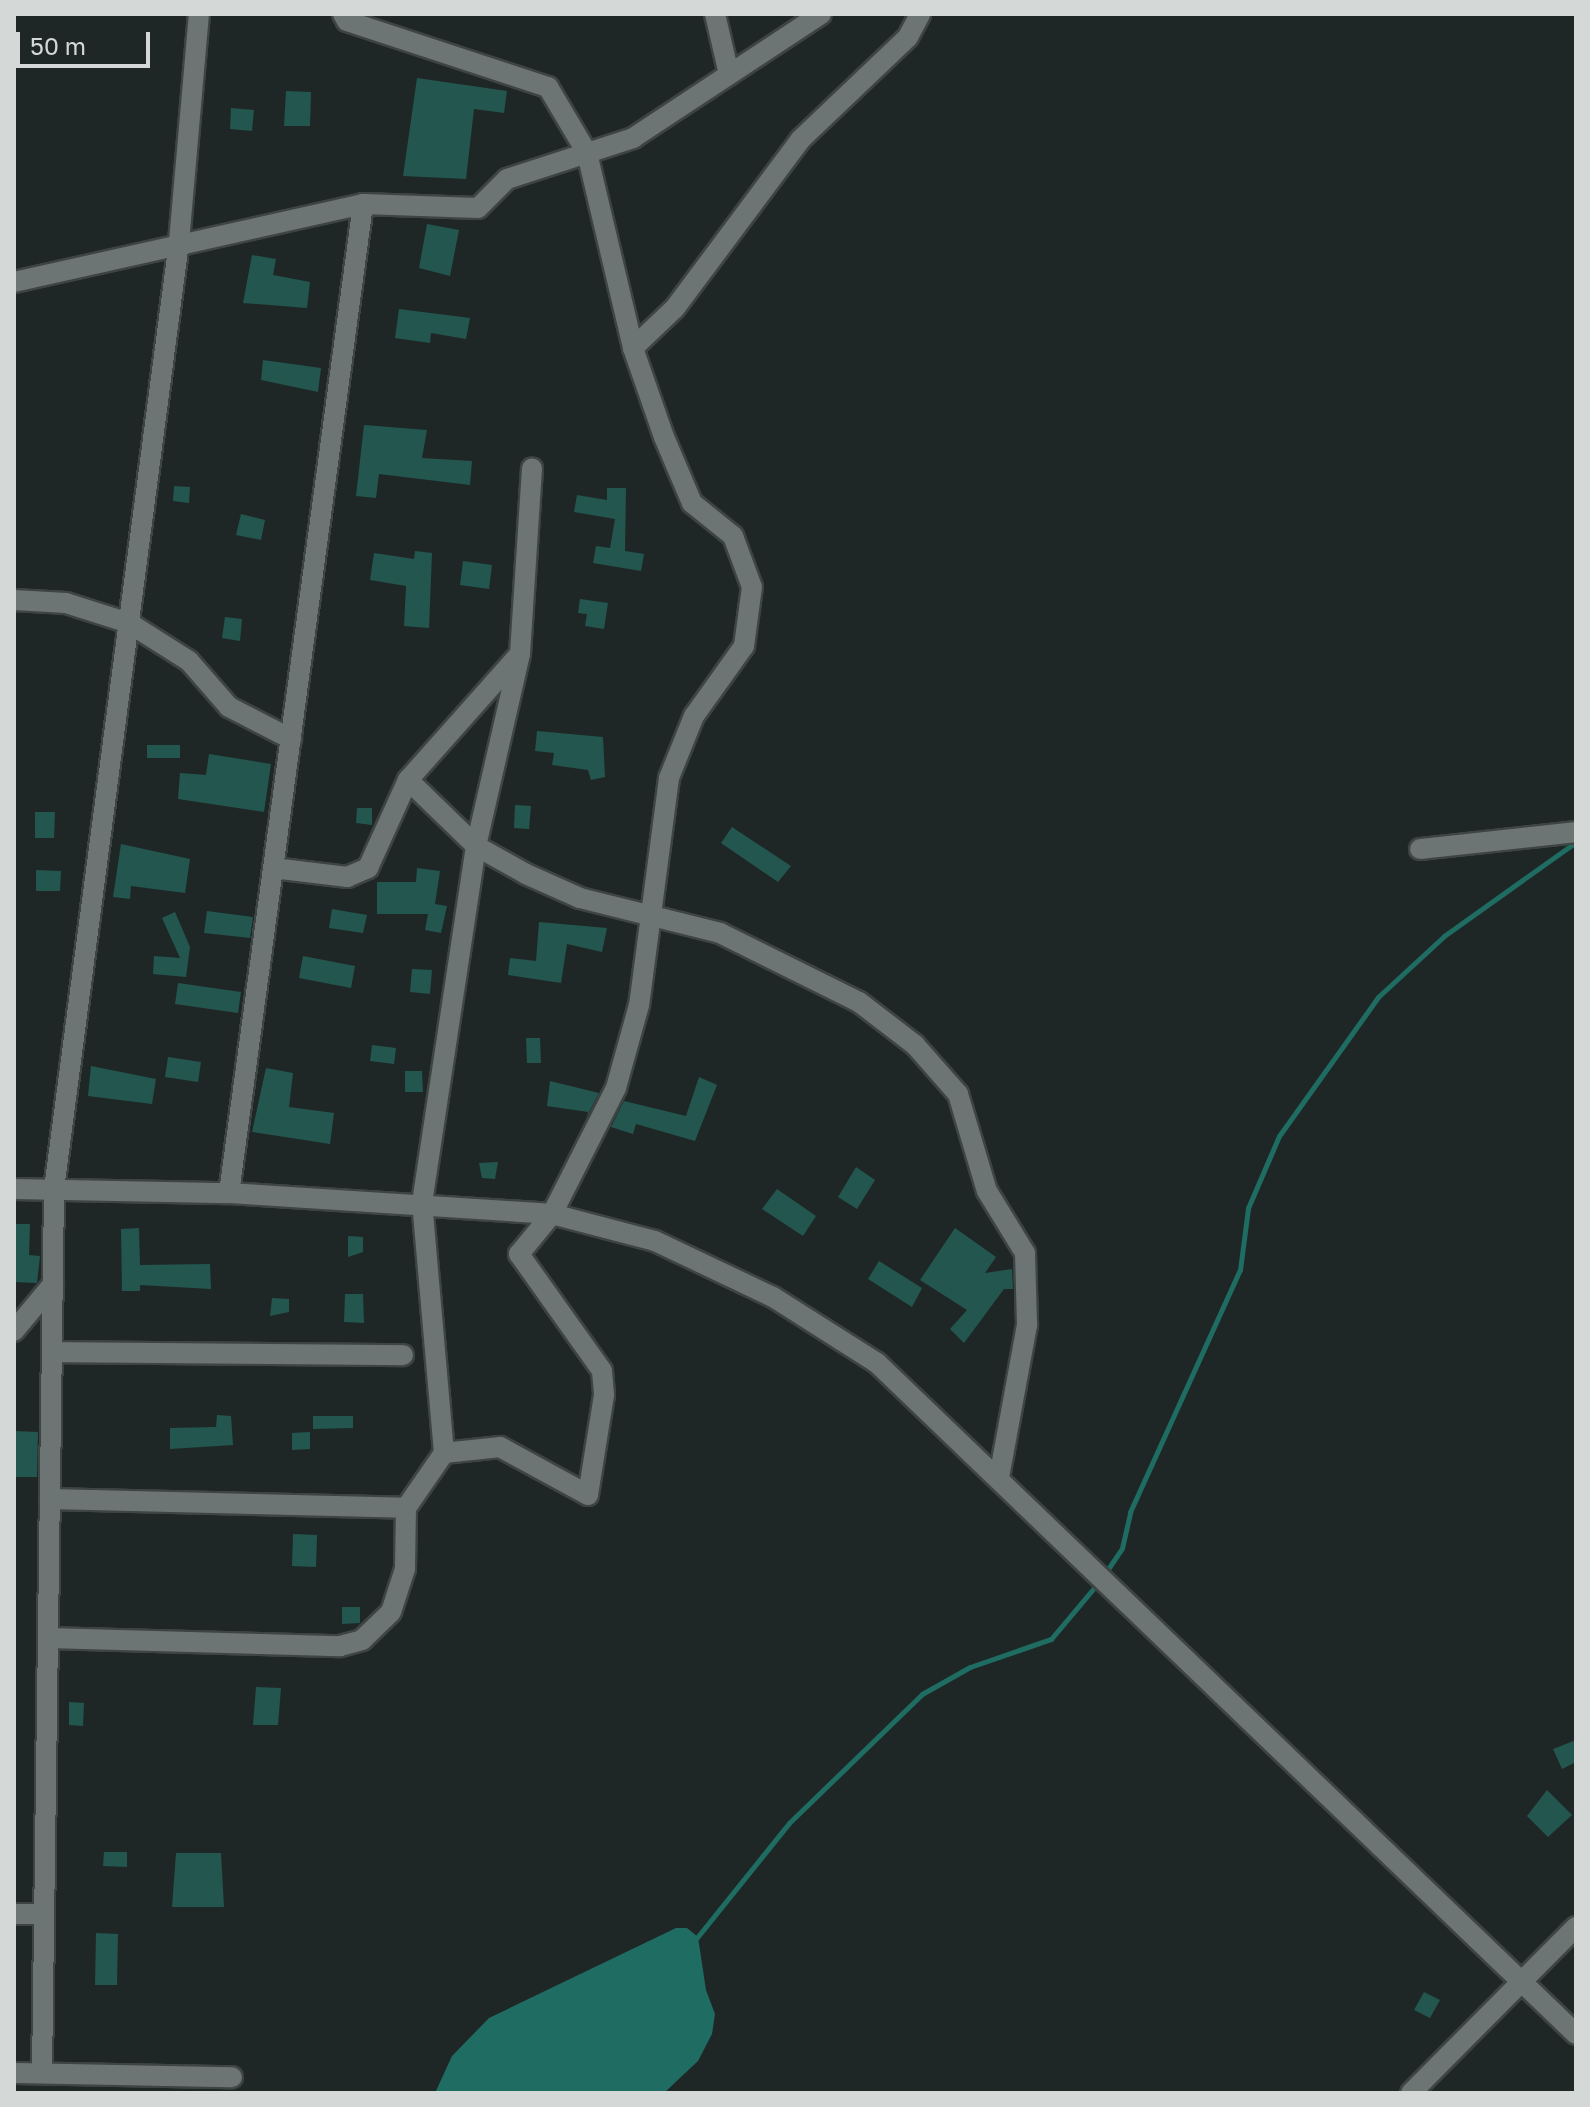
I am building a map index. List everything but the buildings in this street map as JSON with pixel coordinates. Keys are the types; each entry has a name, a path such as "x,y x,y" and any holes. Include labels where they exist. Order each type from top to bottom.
{"street":[{"path":"42,2073 54,1189 179,242 199,14"},
{"path":"343,14 347,21 548,87 587,153 633,348 692,503 733,536 752,587 744,646 694,716 669,778 647,913 639,1005 616,1088 552,1214 519,1254 602,1371 604,1395 588,1495 500,1447 444,1453"},
{"path":"715,14 729,74"},
{"path":"14,282 179,242 363,204 478,208 507,179 633,138 821,14"},
{"path":"633,348 675,308 800,140 908,37 920,14"},
{"path":"229,1193 363,204"},
{"path":"48,1638 340,1646 362,1640 391,1612 405,1569 406,1508 444,1453 422,1203 476,846 520,654 532,468"},
{"path":"14,600 66,603 129,623 189,661 229,707 291,739"},
{"path":"273,868 347,877 368,868 408,780 520,654"},
{"path":"408,780 476,846 580,898 720,933 859,1002 915,1045 958,1094 987,1191 1025,1253 1027,1325 999,1478"},
{"path":"1420,849 1576,832"},
{"path":"14,1189 229,1193 422,1203 552,1214 655,1241 773,1297 877,1363 1576,2034"},
{"path":"14,1331 53,1284"},
{"path":"52,1352 403,1355"},
{"path":"50,1499 406,1508"},
{"path":"14,1914 44,1914"},
{"path":"1411,2093 1576,1927"},
{"path":"14,2073 232,2077"}],"shaded area":[{"path":"676,1928 687,1928 698,1937 706,1990 715,2014 712,2034 698,2061 664,2093 435,2093 452,2056 489,2018"}],"waterway":[{"path":"1104,1575 1122,1548 1130,1512 1240,1270 1248,1208 1279,1136 1378,997 1444,936 1576,842"},
{"path":"695,1940 789,1823 922,1694 970,1667 1051,1639 1098,1583"}]}
